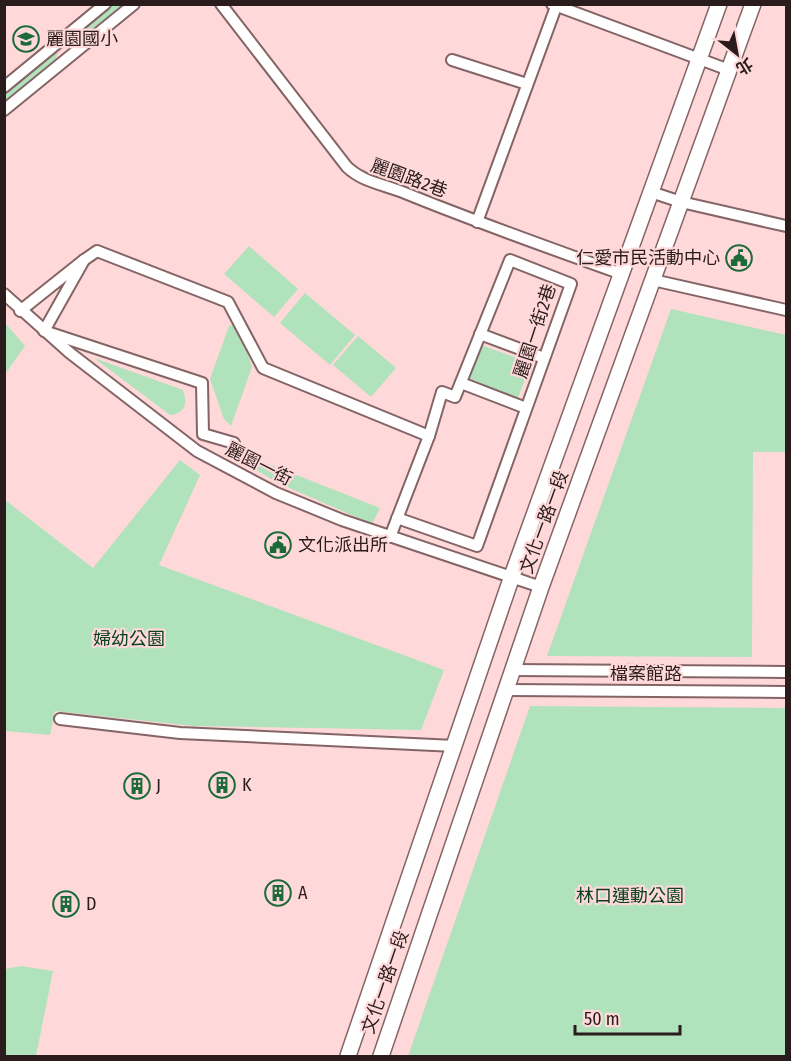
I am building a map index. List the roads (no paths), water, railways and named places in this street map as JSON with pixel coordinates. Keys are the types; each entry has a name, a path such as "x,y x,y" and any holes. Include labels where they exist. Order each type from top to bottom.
{"main road":[{"name":"文化一路一段","path":"348,1056 512,576 719,4"},
{"name":"文化一路一段","path":"381,1056 541,587 753,4"}],"street":[{"path":"4,87 105,4"},
{"path":"4,110 134,4"},
{"name":"麗園路2巷","path":"221,4 347,167 359,178 397,189 477,222 621,274"},
{"path":"477,222 555,5 700,57 729,70"},
{"path":"452,60 527,84"},
{"path":"651,192 681,202 786,226"},
{"path":"20,311 97,251 228,302 263,368 429,436"},
{"path":"84,260 44,331 202,383 202,434 234,443"},
{"name":"麗園一街2巷","path":"397,518 477,546 571,284 510,260 460,383"},
{"path":"653,280 786,310"},
{"name":"麗園一街","path":"4,294 44,331 197,451 276,493 390,537 541,587"},
{"path":"480,334 544,358"},
{"path":"390,537 429,436 442,392 455,397 460,383 526,408"},
{"name":"檔案館路","path":"512,670 786,672"},
{"name":"檔案館路","path":"506,690 786,692"},
{"path":"60,718 180,733 454,746"}],"place":[{"name":"麗園國小","path":"26,39"},
{"name":"仁愛市民活動中心","path":"739,258"},
{"name":"文化派出所","path":"278,545"},
{"name":"K","path":"222,785"},
{"name":"J","path":"137,786"},
{"name":"A","path":"278,893"},
{"name":"D","path":"66,904"}],"park label":[{"name":"婦幼公園","path":"129,639"},
{"name":"林口運動公園","path":"630,896"}]}
